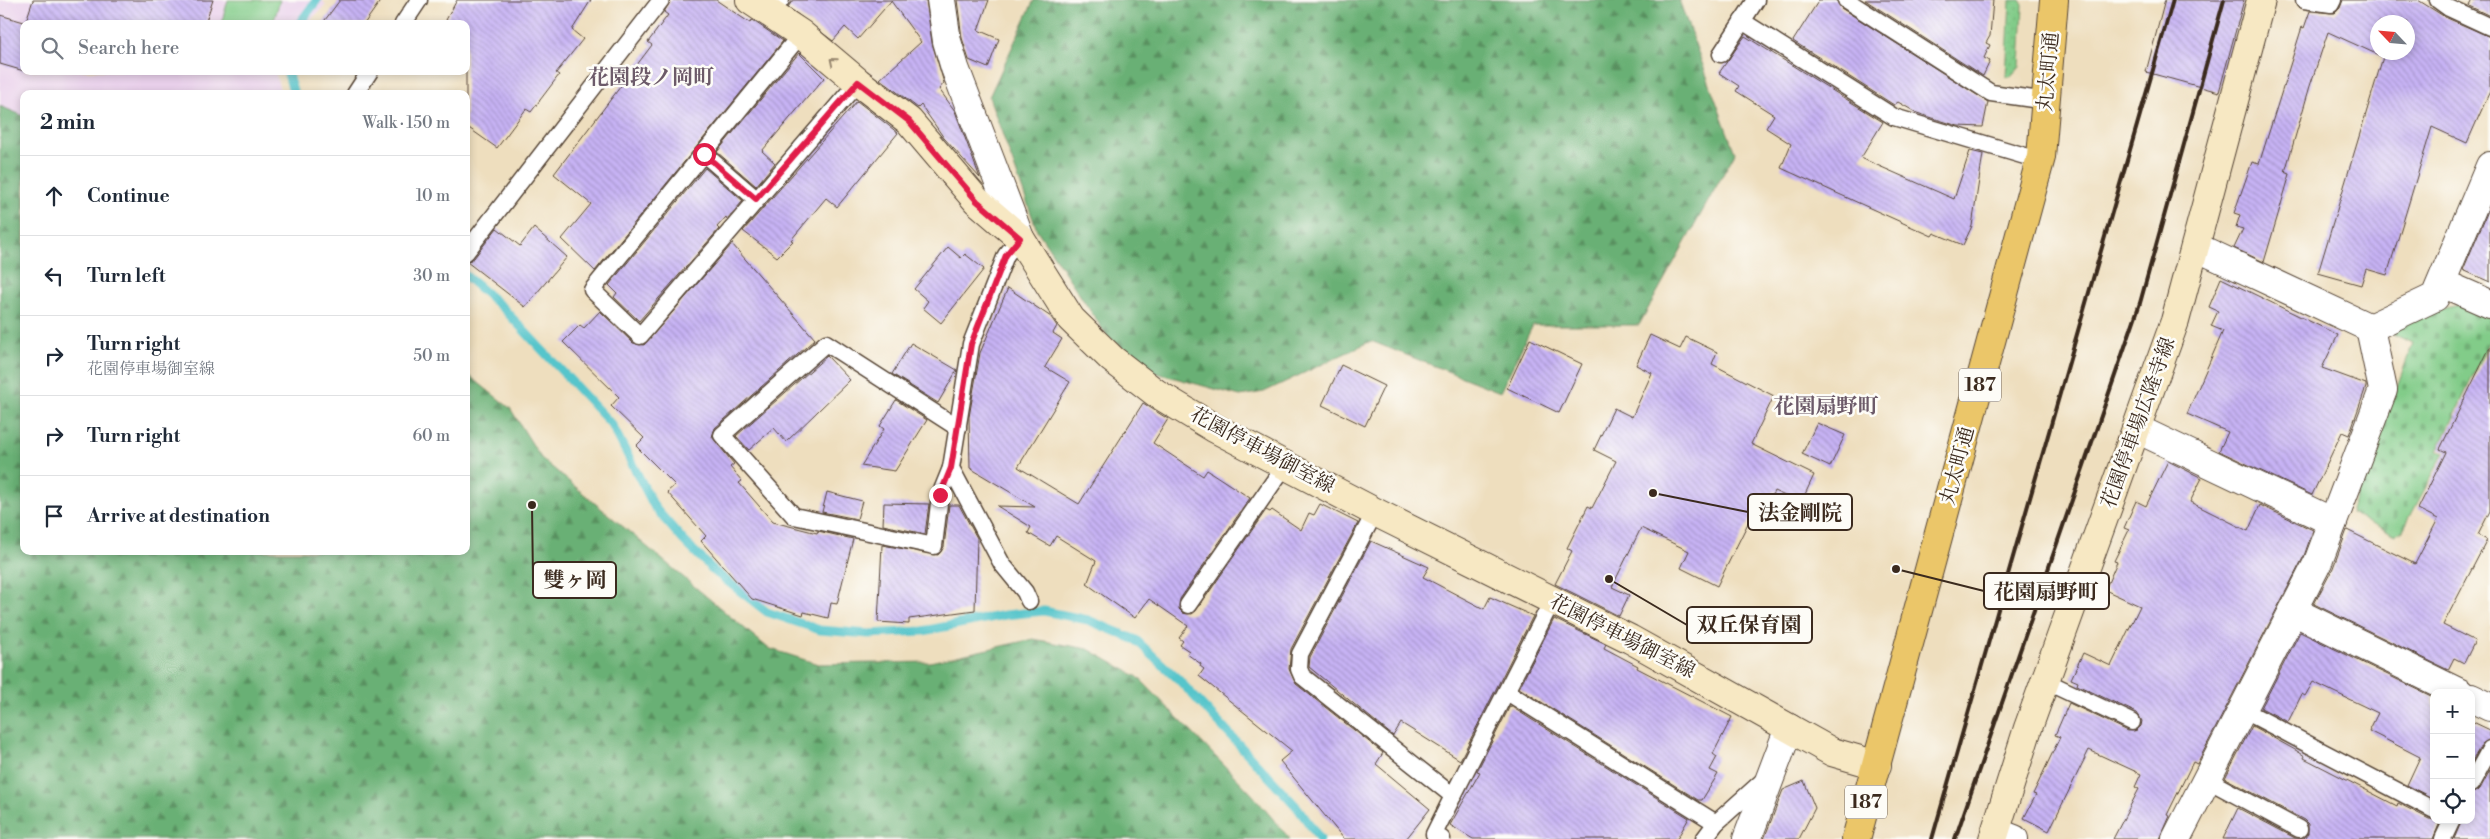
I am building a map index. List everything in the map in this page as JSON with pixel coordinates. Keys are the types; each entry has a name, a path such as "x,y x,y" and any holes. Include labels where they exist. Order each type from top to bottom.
{"main road":[{"name":"丸太町通","path":"1856,839 2041,157 2054,0"},
{"name":"花園停車場広隆寺線","path":"2001,837 2028,728 2138,429 2175,321 2261,0"},
{"name":"花園停車場御室線","path":"767,4 858,82 909,121 977,201 1020,238 1071,319 1112,359 1156,393 1214,428 1375,512 1630,639 1832,752 1876,766"}],"street":[{"path":"941,0 947,41 958,76 1020,238"},
{"path":"2370,328 2435,297 2487,182"},
{"path":"2196,247 2370,328"},
{"path":"2442,283 2490,304"},
{"path":"2176,839 2318,562 2383,390 2370,328"},
{"path":"2138,429 2333,522"},
{"path":"2293,611 2452,689"},
{"path":"1747,839 1789,728"}],"lane":[{"path":"406,20 419,0"},
{"path":"470,247 661,0"},
{"path":"1720,54 1756,0"},
{"path":"1846,0 1991,93 2033,99 2047,97"},
{"path":"2304,0 2331,4 2333,0"},
{"path":"2438,0 2490,27"},
{"path":"1742,21 1894,117 2025,156 2041,157"},
{"path":"801,34 592,290 640,336 858,82"},
{"path":"358,90 367,75"},
{"path":"704,154 756,199"},
{"path":"958,428 826,343 722,435 794,516 934,546 940,495 951,468 958,428 971,344 1006,255 1020,238"},
{"path":"1188,605 1286,464"},
{"path":"951,468 1002,564 1025,592 1029,601"},
{"path":"1375,512 1300,654 1299,669 1302,676 1453,796"},
{"path":"1442,839 1434,834 1552,601"},
{"path":"2045,681 2132,722"},
{"path":"1507,692 1716,823"},
{"path":"2241,709 2430,808"},
{"path":"2474,779 2490,749"},
{"path":"1704,839 1716,823 1773,771"},
{"path":"2206,780 2299,829"},
{"path":"2442,839 2450,824"}],"shaded area":[{"path":"0,0 322,0 326,5 310,20 20,20 20,75 276,75 280,90 20,90 20,114 0,107"}],"green space":[{"path":"228,0 280,0 274,20 222,20"},
{"path":"1034,0 1679,0 1735,153 1639,325 1533,325 1500,392 1371,341 1264,392 1240,396 1153,372 1107,336 1037,230 989,97"},
{"path":"2010,0 2020,0 2023,5 2020,67 2011,77 2006,76"},
{"path":"0,106 20,114 20,555 470,555 470,376 510,408 541,458 768,648 818,664 930,662 1033,639 1088,649 1138,677 1251,793 1290,839 0,839"},
{"path":"2468,303 2489,314 2490,338 2438,451 2444,453 2403,530 2396,535 2350,513 2413,343 2393,334 2405,317"}],"building":[{"path":"33,0 213,0 206,20 26,20"},
{"path":"340,0 381,0 367,20 325,20"},
{"path":"457,0 591,0 572,30 583,39 556,73 559,75 531,112 526,109 497,148 470,129 470,90 466,90 466,75 470,75 470,20 446,20"},
{"path":"671,0 716,0 750,23 752,20 783,41 595,271 562,239 591,204 554,174 652,45 648,42 668,15 664,12"},
{"path":"793,0 926,0 932,43 944,83 939,89 955,111 980,178 944,138 921,105 918,108 880,79 921,42 891,1 858,39 845,27 833,41 788,7"},
{"path":"957,0 989,0 978,30 999,39 988,68 969,60 962,38"},
{"path":"1819,0 1836,0 1841,8 1988,102 1983,127 1958,126 1917,113 1898,102 1894,105 1793,41"},
{"path":"1865,0 1993,0 1990,36 1986,43 1990,45 1984,58 1990,61 1983,76"},
{"path":"2165,0 2244,0 2219,92 2146,72"},
{"path":"2343,0 2418,0 2445,17 2490,37 2490,91 2467,143 2432,127 2387,275 2366,269 2361,285 2318,273 2382,60 2415,60 2415,15 2370,15 2370,51 2328,32 2285,172 2290,174 2264,262 2234,248 2243,229 2236,227 2240,215 2234,213 2252,162 2259,164 2302,27 2304,28 2310,11 2335,13 2340,8"},
{"path":"2472,0 2490,0 2490,16 2469,6"},
{"path":"0,15 20,21 20,70 0,64"},
{"path":"1745,36 1883,122 1861,158 1954,199 1970,151 1983,154 1972,226 1963,245 1934,233 1932,236 1781,168 1791,144 1766,128 1774,115 1736,91 1739,86 1719,73"},
{"path":"799,53 824,78 762,151 775,163 756,186 717,152"},
{"path":"857,101 898,133 837,207 826,198 791,240 793,241 777,257 743,231"},
{"path":"705,168 743,201 717,227 719,229 639,321 614,297 617,293 609,285"},
{"path":"2490,206 2490,282 2463,270"},
{"path":"497,228 520,246 534,228 567,257 525,307 470,264 470,260 474,258"},
{"path":"732,244 815,339 715,428 712,437 734,464 730,467 742,481 739,483 773,522 817,533 818,531 853,539 837,604 831,603 828,618 804,612 803,615 752,599 701,541 706,536 667,492 675,485 636,446 644,438 611,406 619,397 563,342 580,325 584,328 600,311 633,343 644,345"},
{"path":"948,247 961,258 965,254 984,269 941,323 923,308 928,301 914,289"},
{"path":"2221,278 2338,335 2322,368 2366,384 2349,435 2342,432 2312,495 2219,451 2228,432 2187,414 2223,331 2211,326 2218,311 2209,307"},
{"path":"1008,288 1051,317 1057,326 1053,333 1062,339 1045,367 1070,382 1018,467 1079,504 1143,403 1168,419 1153,443 1203,476 1207,470 1250,498 1180,599 1179,609 1183,613 1192,614 1196,611 1266,510 1270,512 1272,510 1301,530 1309,513 1314,515 1320,504 1358,523 1291,649 1289,669 1296,684 1383,753 1376,764 1430,809 1406,839 1344,839 1280,761 1292,751 1199,676 1204,669 1200,666 1201,664 1187,654 1189,651 1180,645 1183,641 1179,638 1188,626 1149,599 1135,618 1087,584 1096,561 1056,536 1050,546 1028,533 1031,527 997,506 1035,507 970,468 969,417 980,353"},
{"path":"1650,335 1680,349 1686,337 1717,352 1712,364 1774,396 1751,444 1814,475 1801,503 1774,491 1764,513 1755,509 1717,586 1681,568 1689,551 1641,528 1612,587 1629,595 1619,616 1555,584 1572,551 1567,548 1588,506 1592,508 1616,461 1594,450 1614,408 1632,417 1652,373 1636,365"},
{"path":"1530,339 1582,364 1559,413 1507,388"},
{"path":"911,343 957,370 938,403 892,374"},
{"path":"2490,347 2490,511 2478,535 2487,540 2443,625 2475,641 2464,663 2454,658 2448,670 2314,604 2333,568 2347,530 2415,564 2438,519 2418,509 2446,452 2440,449"},
{"path":"827,356 850,380 786,442 774,428 749,450 736,436"},
{"path":"1341,365 1384,386 1365,426 1322,405"},
{"path":"896,400 927,420 895,471 861,466 884,429 880,426"},
{"path":"1817,423 1845,435 1830,467 1802,454"},
{"path":"2168,461 2202,478 2190,502 2248,531 2260,505 2313,530 2304,556 2197,764 2193,762 2167,815 2170,816 2160,839 2113,839 2139,789 2135,787 2141,774 2089,750 2049,831 2024,818 2036,795 2033,794 2060,737 2055,735 2069,703 2128,731 2137,730 2141,726 2142,721 2137,713 2077,685 2078,682 2071,679 2083,653 2111,666 2140,606 2105,590 2117,562 2114,561 2129,530 2124,528 2136,501 2146,506"},
{"path":"827,492 862,501 857,519 822,512"},
{"path":"884,503 929,504 925,534 883,525"},
{"path":"949,505 959,505 977,538 975,610 909,619 909,624 878,622 882,545 938,555 944,547"},
{"path":"1371,541 1429,567 1423,577 1484,609 1490,597 1533,616 1460,760 1401,723 1393,736 1309,667 1310,657"},
{"path":"1554,619 1606,644 1604,648 1638,666 1637,668 1732,717 1713,754 1717,757 1710,770 1718,774 1702,800 1698,800 1519,688"},
{"path":"2300,632 2430,696 2430,797 2407,785 2420,757 2369,731 2378,713 2313,682 2305,696 2302,694 2288,722 2261,708"},
{"path":"1510,706 1689,818 1677,839 1473,839 1450,825 1480,772 1477,771"},
{"path":"2475,723 2490,730 2490,739 2482,744 2475,756"},
{"path":"2252,726 2297,751 2305,756 2304,758 2397,806 2398,803 2430,819 2430,824 2439,824 2433,839 2223,839 2238,808 2295,838 2304,838 2308,833 2308,824 2304,820 2225,778"},
{"path":"2490,770 2490,839 2454,839 2460,824 2475,824 2475,792 2480,789"},
{"path":"1804,781 1815,808 1799,839 1764,839 1783,790"}],"waterway":[{"path":"302,20 317,0"},
{"path":"288,75 293,90"},
{"path":"470,279 503,308 612,425 655,508 683,540 714,571 767,612 820,630 869,634 923,631 1005,615 1044,611 1088,620 1136,640 1178,679 1297,807 1320,839"}],"railway":[{"path":"1932,839 2173,0"},
{"path":"1955,839 2140,303 2224,0"}],"place":[{"name":"法金剛院","path":"1653,493"},
{"name":"雙ヶ岡","path":"532,505"},
{"name":"花園扇野町","path":"1896,569"},
{"name":"双丘保育園","path":"1609,579"}],"district":[{"name":"花園段ノ岡町","path":"651,78"},
{"name":"花園扇野町","path":"1826,407"}],"route":[{"path":"704,154 756,199 858,82 909,121 977,201 1020,238 1006,255 971,344 951,468 940,495"}]}
